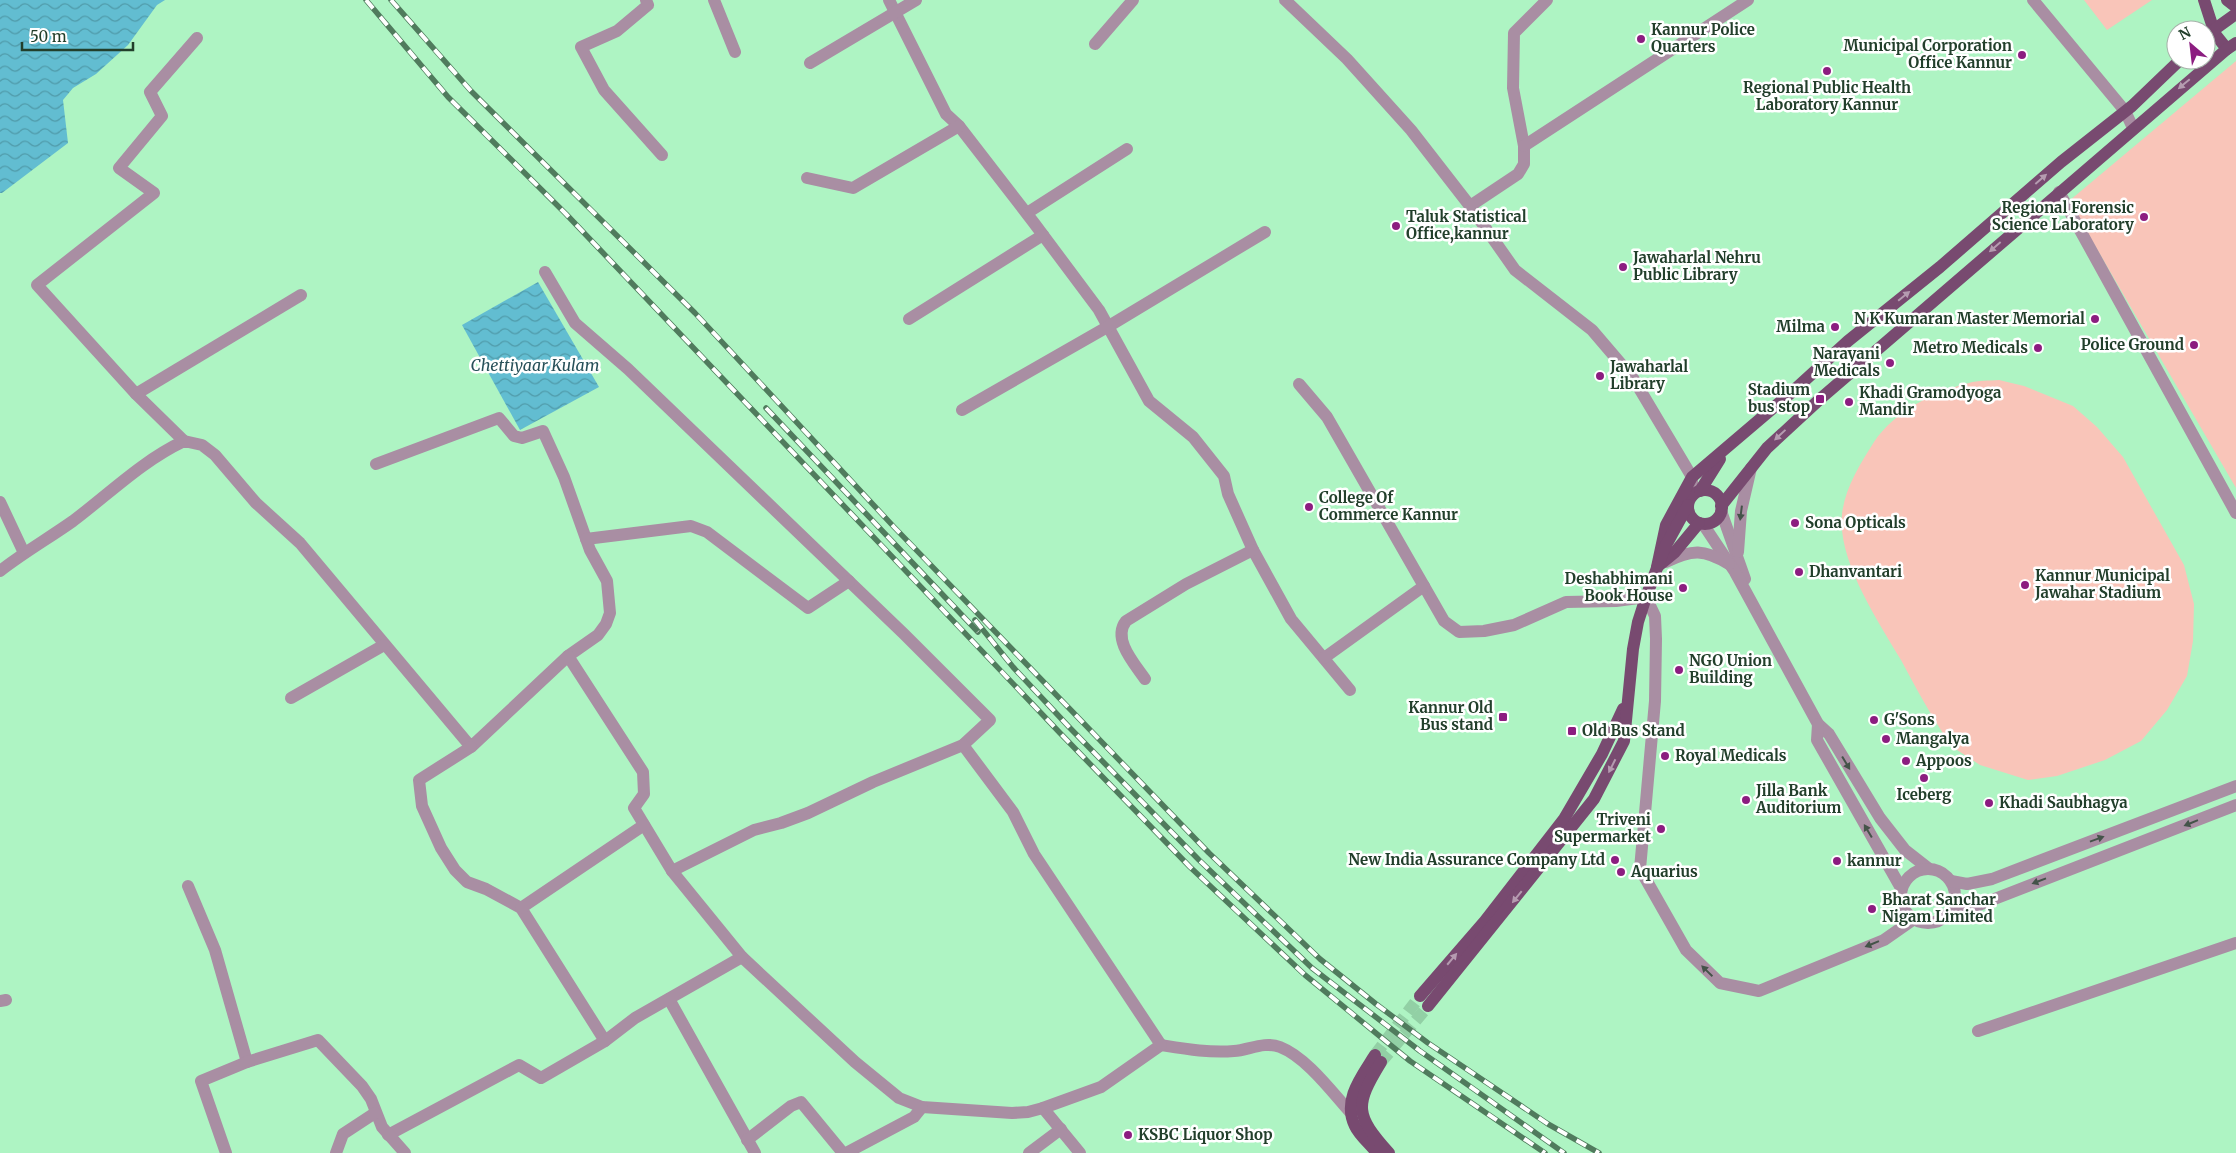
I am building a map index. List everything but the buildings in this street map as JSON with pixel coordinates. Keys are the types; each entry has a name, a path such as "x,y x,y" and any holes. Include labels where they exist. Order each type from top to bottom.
{"main road":[{"path":"2204,0 2207,20"},
{"path":"2227,0 2236,7"},
{"path":"2216,27 2236,14"},
{"path":"1657,567 1675,552 1701,524 1714,522 1721,508 1767,448 1820,398 2231,46 2216,36"},
{"path":"1657,567 1666,525 1692,477 1848,341 1940,267 2061,162 2125,111 2169,70"},
{"path":"1424,1001 1564,819 1602,754 1626,702 1638,622 1657,567 1672,532 1693,497 1727,448"},
{"path":"1693,497 1711,492 1716,494 1721,508"},
{"path":"1693,497 1689,515 1701,524"},
{"path":"1377,1153 1355,1127 1356,1113 1352,1096 1378,1058"},
{"path":"1356,1113 1389,1153"}],"street":[{"path":"646,0 648,5 617,31 581,47 604,90 662,155"},
{"path":"714,0 735,52"},
{"path":"889,0 946,114 959,126 1027,213 1109,326 1149,401 1193,437 1224,476 1228,494 1253,550 1291,619 1350,690"},
{"path":"810,63 896,14 916,0"},
{"path":"1095,44 1133,0"},
{"path":"1285,0 1346,59 1411,130 1470,206 1515,270 1592,330 1633,378 1692,477 1693,497"},
{"path":"1470,206 1518,174 1524,164 1524,146 1513,88 1514,32 1547,0"},
{"path":"1524,146 1748,0"},
{"path":"2033,0 2125,111 2133,128"},
{"path":"196,38 150,92 162,116 119,168 154,193 37,285 136,394 184,440 202,445 215,455 256,503 300,543 470,747"},
{"path":"807,178 853,188 959,126"},
{"path":"1027,213 1126,149"},
{"path":"2059,192 2236,513"},
{"path":"962,410 1109,326 1265,232"},
{"path":"909,319 1043,234"},
{"path":"545,272 575,323 628,370 849,581 990,720 963,745 873,782 808,813 748,832 672,871"},
{"path":"136,394 301,295"},
{"path":"1299,384 1328,417 1444,621 1459,632 1484,631 1514,625 1566,602 1616,601 1646,597 1655,616 1655,701 1640,869 1686,950 1720,983 1760,991 1884,940 1914,919"},
{"path":"376,464 499,418 514,436 522,438 543,431 564,477 586,539 607,581 610,613 606,624 598,635 568,656 470,747 418,780 422,806 441,848 455,870 467,882 486,889 521,908 605,1041"},
{"path":"0,570 73,520 136,470 184,440"},
{"path":"1735,563 1741,511 1751,468"},
{"path":"0,502 24,553"},
{"path":"1721,508 1735,563 1752,604 1818,724 1829,734 1880,818 1904,850 1928,868 1945,874 1951,881 1955,889 1953,907 1940,920 1931,922 1914,919 1902,906 1901,888 1849,800 1817,740 1818,724"},
{"path":"1701,524 1735,563"},
{"path":"586,539 691,526 708,532 808,608 849,581"},
{"path":"1145,679 1122,641 1121,627 1126,621 1186,584 1253,550"},
{"path":"1657,567 1681,555 1698,552 1714,555 1735,563"},
{"path":"1324,658 1424,586"},
{"path":"290,698 384,645"},
{"path":"568,656 643,772 644,794 634,808 672,871 742,957 855,1062 899,1098 922,1106 1012,1113 1043,1108 1101,1087 1161,1045 1203,1052 1237,1051 1257,1045 1278,1046 1287,1050 1356,1113"},
{"path":"963,745 1013,812 1034,854 1161,1045"},
{"path":"1951,881 1967,884 1992,879 2236,786"},
{"path":"1947,915 1979,905 2236,805"},
{"path":"521,908 644,825"},
{"path":"1901,888 1911,874 1928,868"},
{"path":"188,886 215,950 247,1062"},
{"path":"1978,1031 2236,943"},
{"path":"388,1135 519,1064 541,1078 605,1041 635,1018 742,957"},
{"path":"670,999 755,1153"},
{"path":"226,1153 201,1081 247,1062 318,1040 329,1049 362,1086 388,1135 405,1153"},
{"path":"748,1140 791,1106 801,1102 848,1152 914,1117 922,1106"},
{"path":"1043,1108 1080,1153"},
{"path":"336,1153 343,1134 375,1113"},
{"path":"1028,1153 1061,1129"}],"shaded area":[{"path":"2084,0 2152,0 2107,30"},
{"name":"Police Ground","path":"2236,61 2236,488 2069,201"},
{"name":"Kannur Municipal Jawahar Stadium","path":"1999,380 2024,386 2073,406 2097,427 2123,457 2184,565 2194,604 2193,641 2187,676 2167,710 2141,741 2105,760 2057,776 2028,780 1980,765 1957,750 1949,742 1924,702 1861,590 1852,570 1842,532 1844,504 1854,476 1874,442 1893,421 1929,397 1972,382"}],"water":[{"path":"0,0 165,0 157,5 128,45 96,74 73,88 63,100 68,143 2,193 0,193"},
{"name":"Chettiyaar Kulam","path":"538,282 599,387 520,430 462,325"}],"tunnel":[{"path":"1375,1055 1420,996"},
{"path":"1381,1062 1428,1006"}],"railway":[{"path":"366,0 448,97 566,214 1190,867 1305,975 1410,1061 1545,1153"},
{"path":"391,0 471,91 695,313 894,527 1209,853 1320,959 1428,1043 1548,1124 1599,1153"},
{"path":"766,408 978,632"},
{"path":"975,620 1013,667 1070,728 1199,860 1312,968 1420,1051 1564,1153"}],"place":[{"name":"Kannur Police Quarters","path":"1641,39"},
{"name":"Municipal Corporation Office Kannur","path":"2022,55"},
{"name":"Regional Public Health Laboratory Kannur","path":"1827,71"},
{"name":"Regional Forensic Science Laboratory","path":"2144,217"},
{"name":"Taluk Statistical Office,kannur","path":"1396,226"},
{"name":"Jawaharlal Nehru Public Library","path":"1623,267"},
{"name":"N K Kumaran Master Memorial","path":"2095,319"},
{"name":"Milma","path":"1835,327"},
{"name":"Police Ground","path":"2194,345"},
{"name":"Metro Medicals","path":"2038,348"},
{"name":"Narayani Medicals","path":"1890,363"},
{"name":"Jawaharlal Library","path":"1600,376"},
{"name":"Stadium bus stop","path":"1820,399"},
{"name":"Khadi Gramodyoga Mandir","path":"1849,402"},
{"name":"College Of Commerce Kannur","path":"1309,507"},
{"name":"Sona Opticals","path":"1795,523"},
{"name":"Dhanvantari","path":"1799,572"},
{"name":"Kannur Municipal Jawahar Stadium","path":"2025,585"},
{"name":"Deshabhimani Book House","path":"1683,588"},
{"name":"NGO Union Building","path":"1679,670"},
{"name":"Kannur Old Bus stand","path":"1503,717"},
{"name":"G'Sons","path":"1874,720"},
{"name":"Old Bus Stand","path":"1572,731"},
{"name":"Mangalya","path":"1886,739"},
{"name":"Royal Medicals","path":"1665,756"},
{"name":"Appoos","path":"1906,761"},
{"name":"Iceberg","path":"1924,778"},
{"name":"Jilla Bank Auditorium","path":"1746,800"},
{"name":"Khadi Saubhagya","path":"1989,803"},
{"name":"Triveni Supermarket","path":"1661,829"},
{"name":"New India Assurance Company Ltd","path":"1615,860"},
{"name":"kannur","path":"1837,861"},
{"name":"Aquarius","path":"1621,872"},
{"name":"Bharat Sanchar Nigam Limited","path":"1872,909"},
{"name":"KSBC Liquor Shop","path":"1128,1135"}]}
